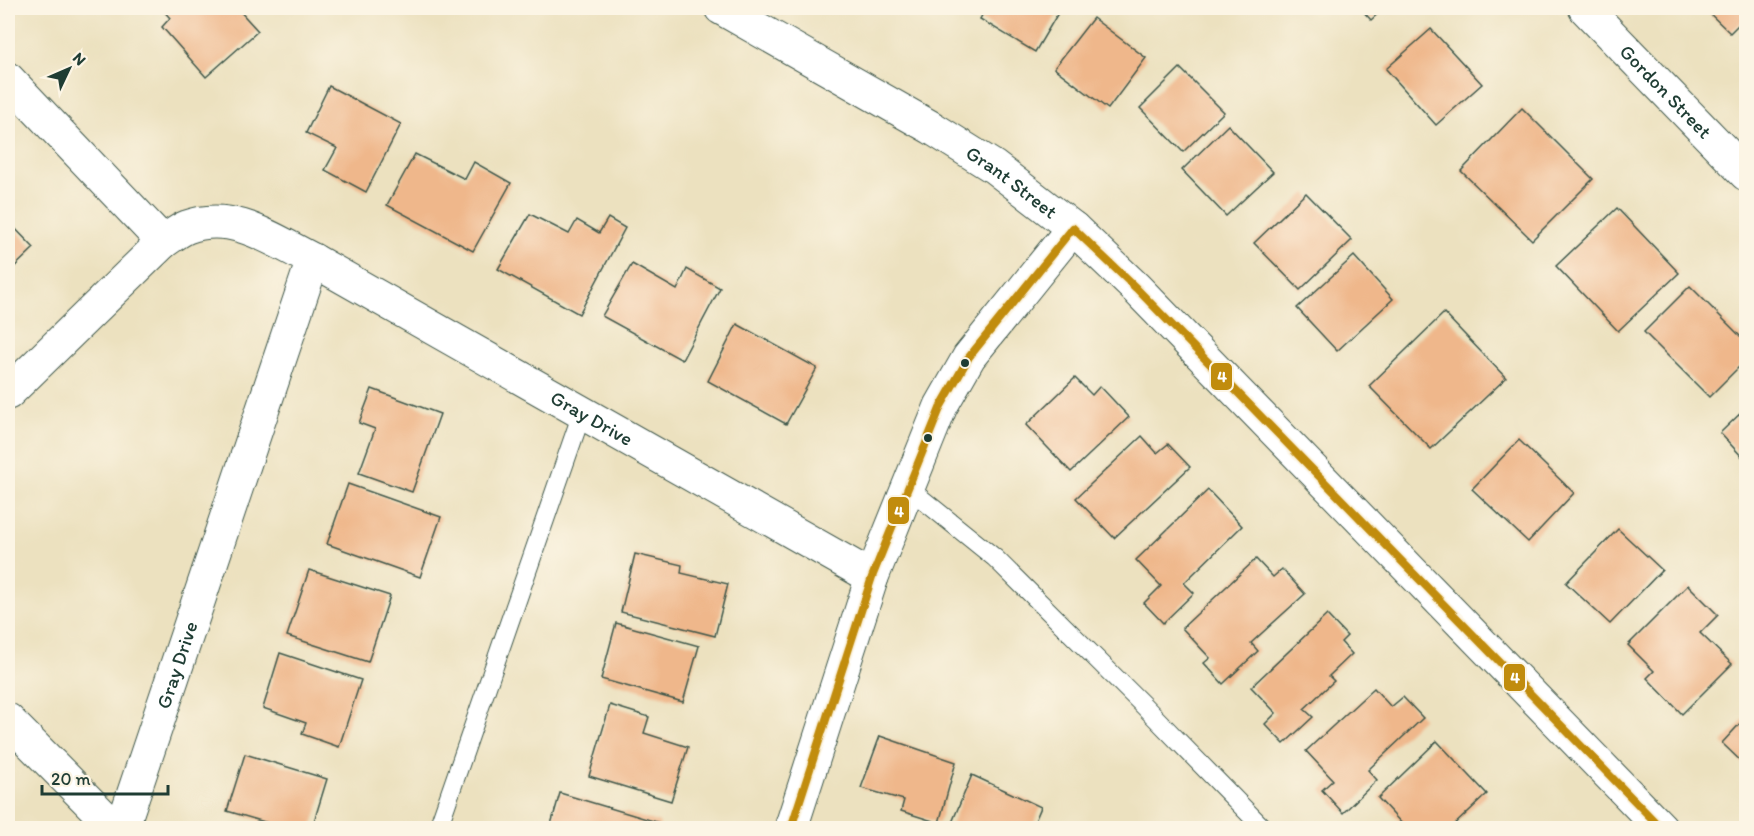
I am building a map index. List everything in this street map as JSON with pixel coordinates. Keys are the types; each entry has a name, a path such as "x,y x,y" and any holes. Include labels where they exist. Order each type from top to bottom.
{"street":[{"name":"Grant Street","path":"721,8 994,167 1073,228 1136,288 1661,828"},
{"name":"Gordon Street","path":"1585,8 1743,164"},
{"path":"8,79 163,242"},
{"name":"Gray Drive","path":"8,393 163,242 186,227 207,222 235,223 249,227 312,260 872,577"},
{"path":"791,828 872,577 940,406 969,357 1073,228"},
{"name":"Gray Drive","path":"122,828 312,260"},
{"path":"8,720 115,828"}],"lane":[{"path":"438,828 582,413"},
{"path":"907,487 995,558 1263,828"}],"building":[{"path":"161,8 237,8 258,31 206,77 162,27 170,18"},
{"path":"986,8 1061,8 1035,52 980,19"},
{"path":"1360,8 1384,8 1371,20"},
{"path":"1704,8 1746,8 1746,17 1730,33"},
{"path":"1093,18 1146,58 1108,109 1054,68"},
{"path":"1431,29 1482,84 1436,125 1386,69"},
{"path":"1180,68 1224,112 1183,152 1140,108"},
{"path":"329,86 401,124 366,192 325,170 337,148 306,133"},
{"path":"1522,108 1593,179 1532,240 1461,171"},
{"path":"1228,125 1273,172 1226,216 1182,170"},
{"path":"415,154 465,179 474,162 511,183 473,251 387,205"},
{"path":"1306,193 1352,240 1300,290 1254,243"},
{"path":"1617,208 1679,273 1618,331 1556,266"},
{"path":"530,214 569,234 577,220 599,233 608,218 625,228 579,314 498,269"},
{"path":"8,221 34,248 8,273"},
{"path":"1354,256 1393,299 1337,351 1297,308"},
{"path":"632,264 677,290 687,269 720,288 682,360 602,316"},
{"path":"1690,286 1746,342 1746,360 1709,397 1644,332"},
{"path":"1444,313 1506,378 1431,449 1369,386"},
{"path":"737,324 817,368 786,424 708,381"},
{"path":"1075,378 1092,395 1100,386 1129,417 1071,472 1026,425"},
{"path":"372,389 440,414 412,492 359,473 375,429 359,423"},
{"path":"1746,408 1746,461 1720,433"},
{"path":"1142,436 1157,453 1168,444 1190,467 1114,538 1076,498"},
{"path":"1519,440 1574,493 1528,542 1472,489"},
{"path":"348,484 441,517 420,577 327,544"},
{"path":"1208,490 1242,526 1184,583 1194,593 1163,623 1144,603 1161,586 1136,560"},
{"path":"1618,529 1662,570 1610,624 1566,583"},
{"path":"635,554 682,565 681,573 728,584 715,636 621,612"},
{"path":"1256,559 1273,577 1282,569 1305,594 1251,643 1258,651 1223,684 1204,663 1210,658 1182,628"},
{"path":"309,570 390,596 368,662 287,636"},
{"path":"1688,585 1718,615 1700,633 1732,664 1682,714 1647,678 1654,671 1628,645"},
{"path":"1327,615 1347,636 1341,642 1352,654 1329,676 1334,681 1304,709 1313,717 1284,744 1265,724 1276,713 1251,687"},
{"path":"616,623 699,646 683,702 601,679"},
{"path":"280,653 361,680 339,747 302,734 306,723 263,708"},
{"path":"1374,688 1391,707 1403,697 1423,718 1368,770 1377,780 1343,813 1322,790 1333,780 1306,751"},
{"path":"610,705 649,717 644,733 688,747 671,801 589,776"},
{"path":"1746,717 1746,766 1722,743"},
{"path":"880,736 956,762 939,823 901,811 904,800 861,788"},
{"path":"1437,741 1487,794 1451,828 1406,828 1378,798"},
{"path":"245,754 327,779 312,828 285,828 227,811"},
{"path":"972,775 1041,807 1032,828 957,828 951,825"},
{"path":"560,793 660,823 659,828 550,828"}],"transit line":[{"name":"4","path":"1073,228 1136,288 1661,828"},
{"name":"4","path":"791,828 872,577 941,406 969,357 1073,228"}]}
